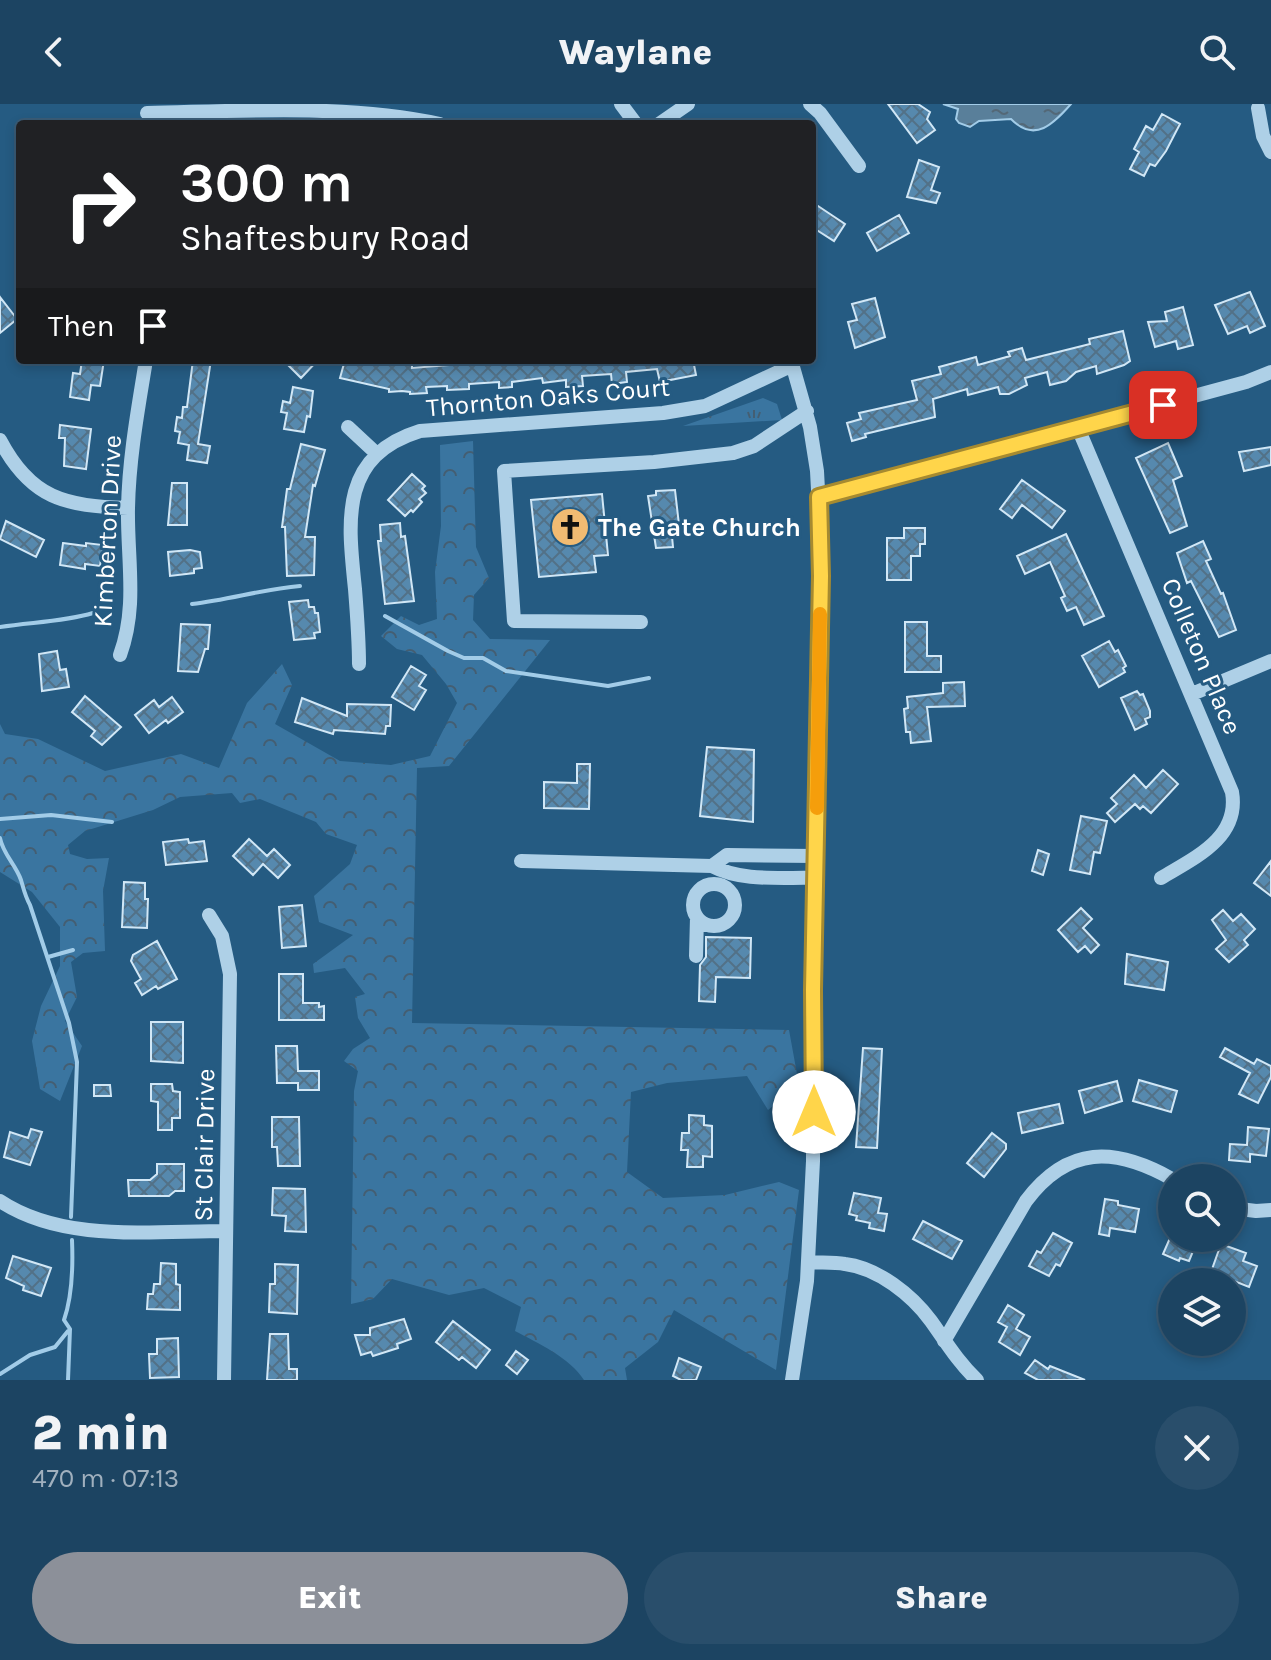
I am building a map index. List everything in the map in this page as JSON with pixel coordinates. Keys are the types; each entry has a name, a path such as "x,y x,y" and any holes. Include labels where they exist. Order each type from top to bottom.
{"street":[{"path":"665,120 688,104"},
{"path":"810,104 859,166"},
{"path":"147,114 336,107 393,112 424,120"},
{"path":"1258,108 1263,136 1271,152"},
{"name":"Kimberton Drive","path":"120,655 129,626 132,601 128,508 145,364"},
{"name":"Thornton Oaks Court","path":"359,664 349,510 364,471 377,454 404,436 420,431 663,413 705,406 788,364"},
{"path":"792,1380 808,1262 815,1088 813,990 821,576 819,497 807,411 793,364"},
{"path":"819,497 1246,382 1271,372"},
{"path":"641,622 514,621 504,471 654,462 733,453 754,446 807,411"},
{"path":"348,427 377,454"},
{"name":"Colleton Place","path":"1078,428 1232,792 1234,807 1223,834 1213,845 1161,878"},
{"path":"0,440 24,477 41,491 80,505 128,508"},
{"path":"1192,694 1271,661"},
{"path":"712,866 727,855 816,856"},
{"path":"758,856 758,876"},
{"path":"521,861 712,866 726,873 816,878"},
{"path":"688,865 698,891"},
{"path":"696,956 697,917 693,904 698,891 710,884 729,890 735,902 732,915 722,924 708,925 697,917"},
{"name":"St Clair Drive","path":"209,915 222,936 230,974 224,1380"},
{"path":"944,1341 1026,1201 1051,1174 1076,1161 1110,1156 1137,1161 1158,1172"},
{"path":"0,1201 32,1218 83,1230 226,1231"},
{"path":"1246,1210 1271,1210"},
{"path":"808,1262 847,1264 882,1278 918,1305 977,1380"}],"green space":[{"path":"763,398 777,404 782,420 683,426"},
{"path":"473,441 476,547 489,578 474,595 473,620 490,639 550,640 449,766 417,768 412,1023 789,1030 799,1085 768,1110 747,1076 667,1083 631,1092 627,1172 663,1198 725,1195 779,1182 799,1190 776,1370 674,1310 658,1342 625,1368 627,1380 584,1380 562,1358 515,1331 521,1307 484,1288 449,1295 392,1279 373,1299 351,1304 354,1091 358,1071 344,1061 353,1049 370,1038 358,1018 355,997 365,994 345,968 314,973 313,964 353,935 319,922 314,896 350,864 357,845 326,834 316,822 260,799 240,803 232,793 180,797 153,810 85,831 68,845 70,854 87,859 109,858 103,891 105,951 83,953 71,962 77,997 65,1021 82,1046 60,1101 40,1089 32,1041 41,1006 60,966 60,927 32,892 0,872 0,724 5,734 38,739 105,771 181,754 219,768 247,703 282,664 292,685 275,724 340,761 391,765 430,756 457,703 422,655 397,649 381,636 401,616 419,625 437,619 435,572 441,526 440,445"}],"water":[{"path":"943,104 1071,104 1051,124 1028,130 1011,119 979,121 970,127 956,119 958,109"}],"building":[{"path":"888,104 918,104 930,112 927,119 935,130 917,143"},
{"path":"1162,114 1180,124 1166,151 1155,166 1150,164 1144,176 1130,169 1139,152 1134,149 1146,126 1153,130"},
{"path":"919,160 939,167 931,190 940,193 936,203 907,197"},
{"path":"816,205 845,224 834,241 816,230"},
{"path":"899,215 909,233 877,251 867,233"},
{"path":"1250,292 1265,326 1250,333 1247,326 1228,334 1215,305"},
{"path":"0,297 16,320 0,333"},
{"path":"875,298 885,337 855,348 848,322 857,320 852,304"},
{"path":"1183,307 1193,345 1178,349 1176,341 1155,347 1148,322 1167,321 1165,312"},
{"path":"1123,331 1130,361 1124,365 1097,374 1096,366 1076,372 1066,381 1050,385 1047,372 1025,378 1027,385 1009,394 1000,394 998,387 968,395 967,389 933,399 935,417 865,434 866,437 852,441 847,423 861,419 859,413 917,400 912,381 941,374 939,367 976,357 978,365 1010,356 1008,352 1022,348 1026,360 1090,344 1089,339"},
{"path":"81,364 103,364 100,386 91,385 89,400 70,397 73,373 80,374"},
{"path":"192,364 210,364 198,444 210,446 207,463 187,460 189,445 178,443 180,432 175,431 177,417 182,418 183,407 187,407"},
{"path":"289,364 314,364 301,378"},
{"path":"344,364 412,364 412,368 462,364 694,364 696,375 660,382 657,369 626,372 627,382 612,384 611,374 582,376 583,386 566,387 566,380 543,383 542,378 512,382 512,387 499,388 499,382 469,384 469,389 426,387 427,393 410,394 389,392 389,389 340,378"},
{"path":"293,387 313,391 310,417 307,416 304,432 284,429 287,413 281,412 283,401 290,403"},
{"path":"60,425 91,429 86,469 64,466 65,438 59,438"},
{"path":"1168,443 1182,476 1173,480 1187,526 1170,533 1136,458"},
{"path":"301,444 325,450 313,485 305,537 315,537 314,575 287,576 285,527 282,527 287,489 290,489"},
{"path":"1271,447 1271,465 1244,471 1239,452"},
{"path":"412,474 425,486 422,489 426,493 413,512 411,510 405,516 388,500"},
{"path":"1022,480 1065,511 1052,528 1022,505 1012,518 1000,509"},
{"path":"172,483 187,483 187,525 168,525"},
{"path":"675,490 679,525 671,526 673,547 656,548 648,496 656,495 656,491"},
{"name":"The Gate Church","path":"602,494 608,555 594,556 596,572 539,577 531,500"},
{"path":"6,521 44,540 36,557 0,539"},
{"path":"400,523 401,537 405,536 414,601 385,604 378,541 381,541 380,525"},
{"path":"904,528 925,528 925,544 920,544 920,556 911,556 911,580 887,580 887,538 904,538"},
{"path":"1066,534 1104,616 1084,625 1076,607 1067,611 1061,598 1065,596 1050,562 1025,574 1017,556"},
{"path":"1203,541 1211,559 1206,561 1223,593 1236,630 1219,637 1191,581 1187,583 1177,553"},
{"path":"63,543 103,545 100,566 85,564 85,569 60,565"},
{"path":"168,552 200,552 202,568 194,569 194,573 170,576"},
{"path":"308,600 309,607 314,607 315,613 318,613 320,632 314,633 315,638 294,640 289,602"},
{"path":"905,622 927,622 927,656 941,656 941,672 905,672"},
{"path":"181,624 210,625 208,649 205,649 198,672 178,671"},
{"path":"1109,641 1115,652 1118,650 1126,666 1123,668 1125,672 1099,687 1082,656"},
{"path":"57,651 60,670 66,669 69,687 42,691 39,654"},
{"path":"411,666 426,675 419,686 426,690 414,710 392,697"},
{"path":"964,682 965,706 927,707 931,741 911,743 910,732 906,732 904,709 908,708 907,697 943,693 943,683"},
{"path":"1137,691 1143,694 1150,717 1145,719 1147,724 1135,730 1121,698"},
{"path":"85,696 121,727 102,745 91,736 95,731 72,712"},
{"path":"172,697 183,712 149,733 135,715 154,700 159,707"},
{"path":"302,698 347,716 347,704 391,705 390,726 386,726 385,734 334,730 333,734 295,722"},
{"path":"707,747 754,750 753,822 700,816"},
{"path":"577,764 590,764 589,809 544,808 544,782 577,783"},
{"path":"1163,770 1178,784 1151,813 1135,804 1115,822 1107,813 1117,804 1111,798 1134,775 1146,788"},
{"path":"1081,816 1107,821 1100,853 1094,852 1090,874 1070,870"},
{"path":"188,839 189,843 204,841 207,861 166,865 163,842"},
{"path":"249,839 267,856 274,849 290,865 278,878 263,864 253,875 233,856"},
{"path":"1038,850 1049,854 1043,875 1032,871"},
{"path":"1271,861 1271,896 1254,883"},
{"path":"124,882 145,883 147,928 122,927"},
{"path":"302,905 306,946 282,948 279,907"},
{"path":"1081,908 1092,919 1083,928 1099,945 1091,953 1085,946 1078,952 1058,930"},
{"path":"1223,910 1233,921 1241,914 1255,929 1244,940 1248,945 1229,962 1216,949 1226,940 1212,920"},
{"path":"706,937 751,938 750,978 716,977 715,1002 699,1001 700,965 706,957"},
{"path":"157,941 177,979 142,995 135,983 141,979 131,961 133,955"},
{"path":"1127,954 1168,962 1164,990 1125,984"},
{"path":"279,974 303,974 303,1003 324,1006 324,1020 279,1020"},
{"path":"151,1022 183,1022 183,1063 151,1061"},
{"path":"276,1046 297,1046 298,1071 319,1071 319,1090 298,1090 298,1083 277,1083"},
{"path":"863,1048 882,1049 877,1148 856,1147"},
{"path":"1225,1048 1254,1064 1257,1059 1271,1066 1271,1077 1258,1103 1239,1094 1250,1073 1220,1057"},
{"path":"1139,1080 1177,1091 1171,1112 1133,1101"},
{"path":"1117,1081 1122,1101 1085,1113 1079,1091"},
{"path":"151,1084 172,1084 173,1091 180,1092 180,1118 172,1118 172,1130 158,1130 158,1102 151,1101"},
{"path":"94,1085 110,1085 111,1096 94,1096"},
{"path":"1059,1104 1063,1123 1022,1133 1018,1113"},
{"path":"689,1115 704,1116 704,1125 712,1126 712,1157 703,1156 703,1167 687,1167 688,1150 681,1150 682,1133 689,1133"},
{"path":"272,1117 299,1117 300,1166 278,1166 277,1147 272,1147"},
{"path":"1248,1127 1269,1129 1266,1156 1250,1154 1250,1162 1229,1160 1230,1144 1247,1145"},
{"path":"31,1129 42,1132 30,1165 4,1157 10,1132 28,1138"},
{"path":"992,1133 1006,1144 1006,1149 984,1177 967,1163"},
{"path":"157,1164 184,1164 184,1191 175,1191 169,1196 129,1196 128,1180 150,1180 157,1174"},
{"path":"273,1188 305,1189 306,1232 285,1231 286,1216 272,1215"},
{"path":"854,1193 881,1198 878,1213 887,1214 884,1231 869,1228 870,1223 856,1220 857,1216 849,1214"},
{"path":"1105,1199 1139,1209 1135,1232 1110,1228 1109,1236 1099,1234"},
{"path":"923,1221 962,1241 952,1259 913,1239"},
{"path":"1053,1233 1072,1243 1060,1266 1056,1264 1049,1276 1029,1266"},
{"path":"1193,1252 1189,1261 1180,1258 1179,1261 1163,1254"},
{"path":"1218,1252 1246,1253 1243,1261 1257,1266 1249,1287 1246,1286 1246,1268 1212,1268"},
{"path":"13,1256 51,1268 41,1296 23,1290 24,1286 6,1278"},
{"path":"161,1263 176,1264 180,1310 147,1309 148,1294 153,1294 154,1284 160,1284"},
{"path":"275,1264 298,1265 297,1314 269,1312 270,1284 275,1284"},
{"path":"1008,1305 1024,1315 1016,1329 1030,1337 1020,1355 999,1342 1007,1327 998,1322"},
{"path":"404,1319 411,1339 397,1344 398,1348 373,1356 371,1352 361,1355 355,1335 370,1335 370,1328"},
{"path":"453,1321 490,1350 476,1368 462,1357 459,1360 436,1342"},
{"path":"270,1334 288,1334 289,1369 297,1369 297,1380 267,1380"},
{"path":"178,1338 179,1377 150,1378 149,1354 157,1354 157,1339"},
{"path":"516,1351 528,1360 517,1374 506,1365"},
{"path":"679,1358 701,1367 696,1380 681,1380 673,1376"},
{"path":"1035,1360 1048,1369 1050,1366 1085,1380 1038,1380 1025,1373"}],"waterway":[{"path":"192,604 300,586"},
{"path":"0,627 93,613"},
{"path":"385,616 448,651 464,658 483,658 506,671 608,686 649,678"},
{"path":"0,819 51,815 112,822"},
{"path":"0,838 30,905 69,1023 77,1062 71,1217"},
{"path":"48,957 73,950"},
{"path":"68,1380 70,1329 64,1320 69,1301 72,1240"},
{"path":"0,1374 30,1355 55,1347 68,1331"}],"slow traffic":[{"path":"817,808 820,614"}],"place":[{"name":"The Gate Church","path":"570,527"}],"route":[{"path":"814,1112 813,990 821,576 819,497 1163,405"}]}
